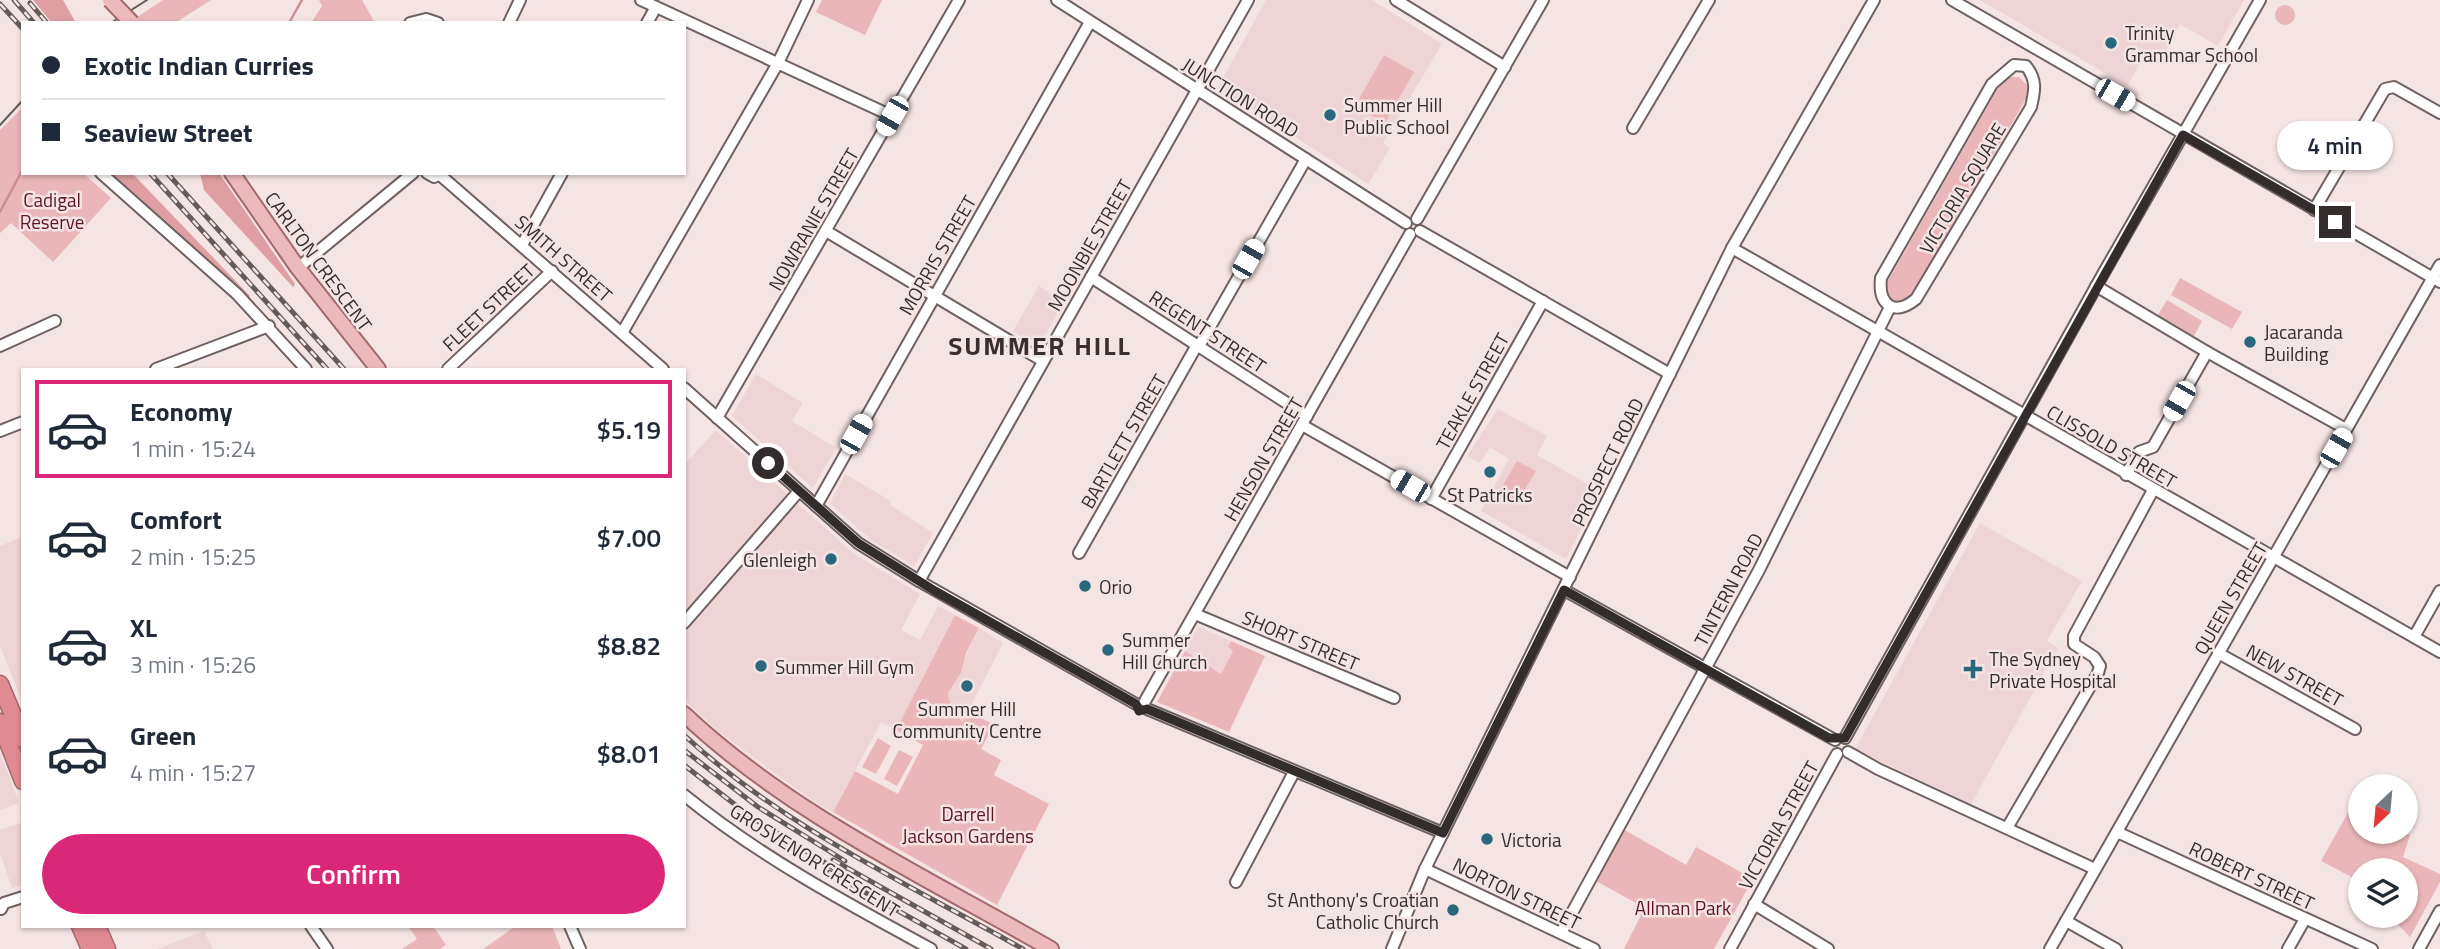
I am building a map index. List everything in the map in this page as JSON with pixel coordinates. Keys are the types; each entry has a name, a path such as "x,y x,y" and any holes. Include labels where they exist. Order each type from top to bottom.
{"highway":[{"path":"0,684 21,734"},
{"path":"0,722 21,775"},
{"path":"81,928 90,949"},
{"path":"98,928 107,949"}],"main road":[{"path":"103,0 120,21"},
{"path":"110,0 130,21"},
{"name":"CARLTON CRESCENT","path":"233,175 298,268 377,368"},
{"path":"686,716 722,748 801,806 1051,949"}],"street":[{"path":"510,21 520,0"},
{"path":"641,0 663,6 892,116"},
{"path":"622,332 778,63 808,0"},
{"name":"NOWRANIE STREET","path":"718,418 959,0"},
{"name":"JUNCTION ROAD","path":"1057,0 1413,227 1670,374"},
{"name":"MOONBIE STREET","path":"919,581 1248,0"},
{"path":"1396,0 1505,67"},
{"name":"HENSON STREET","path":"1143,704 1543,0"},
{"path":"1633,128 1709,0"},
{"name":"PROSPECT ROAD","path":"1392,949 1425,869 1732,248 1874,0"},
{"path":"1952,0 2436,280"},
{"path":"1840,739 2260,0"},
{"path":"649,21 663,6"},
{"name":"MORRIS STREET","path":"816,506 1090,22"},
{"path":"2026,66 2036,49"},
{"name":"VICTORIA SQUARE","path":"2014,65 2026,66 2034,76 2035,89 2031,107 1916,299 1906,307 1889,307 1883,302 1881,278 1936,179 1992,84 2014,65"},
{"path":"2314,210 2385,89 2394,87 2440,113"},
{"name":"BARTLETT STREET","path":"1079,554 1306,159"},
{"path":"103,175 268,326 305,368"},
{"path":"298,268 411,175"},
{"name":"SMITH STREET","path":"442,175 662,368"},
{"path":"522,244 561,175"},
{"path":"826,230 1042,361"},
{"name":"CLISSOLD STREET","path":"1732,248 2440,652"},
{"name":"QUEEN STREET","path":"2050,949 2347,429 2436,280 2440,265"},
{"name":"FLEET STREET","path":"449,368 552,271"},
{"name":"REGENT STREET","path":"1091,277 1198,345 1305,421 1431,499 1570,577"},
{"path":"2096,286 2207,352 2347,429"},
{"name":"TEAKLE STREET","path":"1431,499 1543,301"},
{"path":"1877,331 1889,307"},
{"path":"0,346 55,321"},
{"path":"159,368 268,326"},
{"name":"TINTERN ROAD","path":"1561,933 1759,570 1877,331"},
{"path":"2126,475 2139,452 2153,447 2207,352"},
{"path":"686,390 858,543 919,581 1143,704 1294,772 1443,833"},
{"path":"0,431 21,423"},
{"path":"2007,828 2098,673 2100,666 2074,643 2074,636 2153,490"},
{"path":"686,621 799,491"},
{"path":"1564,590 1705,669 1850,744 1843,753 2095,869"},
{"path":"2414,637 2440,591"},
{"name":"SHORT STREET","path":"1195,614 1394,698"},
{"name":"NEW STREET","path":"2218,653 2355,729"},
{"name":"VICTORIA STREET","path":"1730,949 1843,753"},
{"path":"1236,882 1294,772"},
{"name":"GROSVENOR CRESCENT","path":"686,797 731,831 795,871 931,949"},
{"name":"ROBERT STREET","path":"2117,832 2372,949"},
{"name":"NORTON STREET","path":"1425,869 1594,949"},
{"path":"0,909 4,903 21,898"},
{"path":"0,909 21,904"},
{"path":"1754,904 1828,949"},
{"path":"2419,949 2440,911"},
{"path":"2288,949 2305,919"},
{"path":"2066,922 2116,949"},
{"path":"312,928 327,949"},
{"path":"571,928 580,949"}],"shaded area":[{"path":"33,0 63,0 75,21 50,21"},
{"name":"Summer Hill Public School","path":"1266,0 1372,0 1442,44 1383,143 1390,148 1368,184 1218,87"},
{"name":"Trinity Grammar School","path":"1980,0 2244,0 2218,46 2180,24 2163,56 2148,50 2127,86"},
{"path":"113,175 134,175 250,296 247,299"},
{"path":"200,175 220,175 295,284 293,287 204,190"},
{"path":"1039,286 1064,302 1038,347 1013,331"},
{"path":"756,374 803,403 792,421 836,448 813,488 732,416"},
{"path":"1498,409 1547,436 1537,455 1600,491 1566,559 1481,511 1509,459 1490,447 1480,463 1467,456"},
{"path":"716,430 853,553 920,594 901,630 920,640 938,606 955,615 896,730 881,722 833,812 809,798 722,734 686,702 686,463"},
{"path":"845,474 891,501 890,505 933,533 914,566 871,540 830,503"},
{"name":"The Sydney Private Hospital","path":"1980,523 2082,581 2047,641 2058,648 1971,804 1855,749"},
{"path":"21,537 21,699 0,646 0,546"},
{"path":"1198,627 1231,641 1228,647 1233,651 1221,674 1185,651"},
{"path":"979,628 1003,643 962,723 947,696"},
{"path":"0,753 19,803 0,810"},
{"path":"21,823 21,886 12,888 0,854 0,830"},
{"path":"204,931 213,949 158,949"}],"green space":[{"path":"163,0 211,0 178,21 131,21"},
{"path":"319,0 362,0 374,21 312,21 322,6"},
{"path":"822,0 882,0 865,35 816,12"},
{"path":"2285,5 2292,8 2295,15 2292,22 2285,25 2278,22 2275,15 2278,8"},
{"path":"1384,55 1414,72 1385,123 1355,106"},
{"path":"2008,77 2019,77 2027,85 2027,97 1914,294 1907,302 1891,301 1885,288 1888,281 2002,81"},
{"name":"Cadigal Reserve","path":"21,109 21,175 85,175 111,198 53,262 11,223 0,233 0,130"},
{"path":"2180,278 2242,312 2232,329 2171,295"},
{"path":"2167,300 2202,321 2194,336 2158,315"},
{"path":"1517,461 1536,471 1516,504 1498,494"},
{"name":"Darrell Jackson Gardens","path":"955,615 979,628 966,653 961,673 948,693 951,703 962,722 968,711 994,725 981,749 1001,760 994,775 1049,804 997,905 833,812 855,771 898,794 923,745 896,730"},
{"path":"1231,641 1265,656 1229,732 1157,702 1185,651 1221,674 1233,651 1228,647"},
{"path":"878,738 891,746 876,774 862,767"},
{"path":"899,750 913,757 897,786 884,779"},
{"path":"2348,813 2348,844 2407,844 2403,857 2405,858 2348,858 2348,875 2321,861"},
{"name":"Allman Park","path":"1623,829 1686,865 1696,847 1753,879 1714,949 1624,949 1641,915 1633,910 1636,903 1596,881"},
{"path":"2418,864 2440,874 2440,882 2418,922"},
{"path":"409,928 434,928 446,945 440,949 402,949 417,939"},
{"path":"513,928 553,928 561,949 483,949"},
{"path":"2401,928 2415,928 2410,937"}],"waterway":[{"path":"290,21 302,0"},
{"path":"0,212 21,173"}],"tram line":[{"path":"114,21 147,0"},
{"path":"0,125 21,102"}],"railway":[{"path":"14,0 32,21"},
{"path":"30,3 45,21"},
{"path":"0,4 21,27"},
{"path":"152,175 326,368"},
{"path":"169,175 343,368"},
{"path":"686,737 722,768 804,826 1023,949"},
{"path":"686,752 758,807 845,861"},
{"path":"686,767 751,817 840,872"},
{"path":"833,860 991,949"},
{"path":"829,872 966,949"}],"place":[{"name":"Trinity Grammar School","path":"2111,43"},
{"name":"Summer Hill Public School","path":"1330,115"},
{"name":"Jacaranda Building","path":"2250,342"},
{"name":"St Patricks","path":"1490,472"},
{"name":"Glenleigh","path":"831,559"},
{"name":"Orio","path":"1085,586"},
{"name":"Summer Hill Church","path":"1108,650"},
{"name":"Summer Hill Gym","path":"761,666"},
{"name":"The Sydney Private Hospital","path":"1973,669"},
{"name":"Summer Hill Community Centre","path":"967,686"},
{"name":"Victoria","path":"1487,839"},
{"name":"St Anthony's Croatian Catholic Church","path":"1453,910"}],"district":[{"name":"SUMMER HILL","path":"1040,345"}],"route":[{"path":"768,463 858,543 902,572 1136,704 1140,712 1147,709 1443,833 1564,590 1829,738 1845,738 2023,415 2183,135 2335,222"}]}
